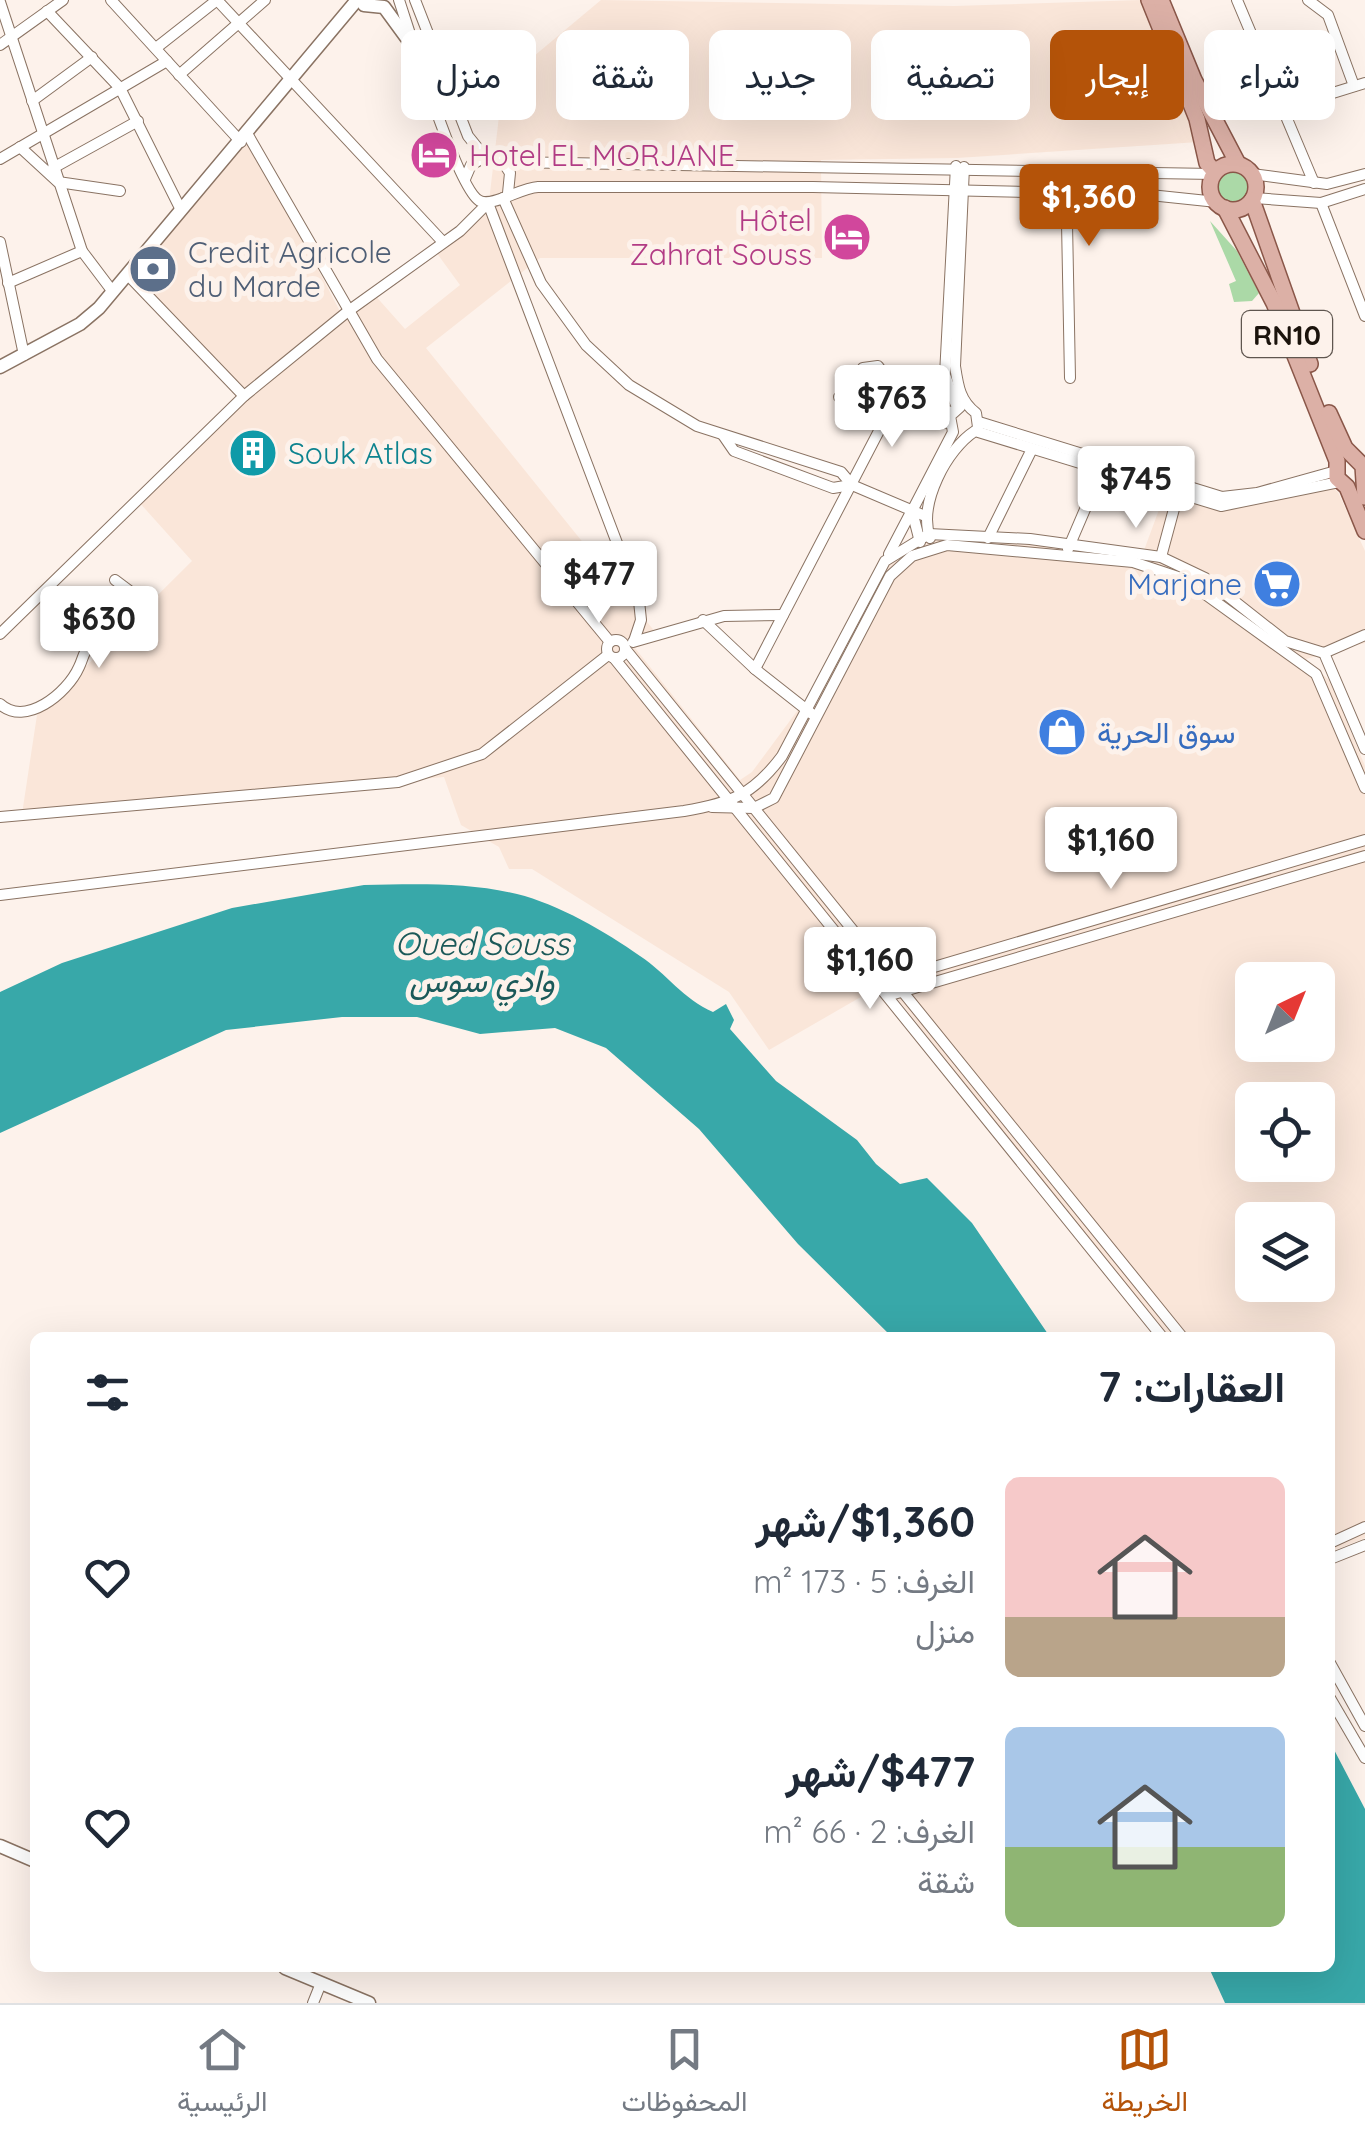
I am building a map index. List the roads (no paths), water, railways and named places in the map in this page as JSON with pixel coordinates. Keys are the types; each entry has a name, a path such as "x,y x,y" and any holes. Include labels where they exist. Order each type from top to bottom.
{"main road":[{"name":"RN10","path":"1149,0 1197,119 1207,162 1215,173 1211,192 1274,302 1353,474"},
{"path":"1161,0 1194,80 1238,164 1252,174"},
{"path":"1215,173 1238,164"},
{"name":"RN10","path":"1252,174 1253,199 1353,474 1365,530"},
{"path":"1221,205 1240,208 1253,199"}],"street":[{"path":"0,45 63,0"},
{"path":"112,0 179,75 244,138 377,359 884,997 1157,1332"},
{"path":"156,48 217,0 442,242"},
{"path":"179,75 265,0"},
{"path":"399,0 408,30"},
{"path":"414,0 462,124 484,157 503,162 1215,173"},
{"path":"1237,0 1249,30"},
{"path":"1308,0 1328,15 1360,85 1335,92"},
{"path":"0,2 82,251 112,292"},
{"path":"0,367 80,324 112,292 363,2 384,7 401,30"},
{"path":"47,11 120,88 181,210"},
{"path":"32,101 92,57"},
{"path":"0,159 167,61"},
{"path":"442,120 469,193 488,203 639,601 641,620 628,646"},
{"path":"1286,120 1314,182"},
{"path":"53,168 138,121"},
{"path":"20,147 58,182 120,192"},
{"path":"465,179 471,164 484,157"},
{"path":"503,162 510,173 506,195 541,284 586,344 629,385 697,426 841,472 852,485 925,516"},
{"path":"682,162 682,186"},
{"path":"732,804 760,785 782,756 812,714 890,576 926,542 925,516 956,420 960,167"},
{"path":"1066,171 1070,378"},
{"path":"1252,174 1339,182 1365,174"},
{"path":"0,634 244,396 488,203 506,195 538,186 682,186 1067,193 1221,205"},
{"path":"1253,199 1321,203 1365,189"},
{"path":"1321,203 1365,316"},
{"path":"0,242 24,356"},
{"path":"8,283 82,251"},
{"path":"126,274 244,396"},
{"path":"1351,282 1365,278"},
{"path":"755,669 852,485 880,406 884,376 876,364 864,368 854,396"},
{"path":"840,391 880,406 956,420 976,413 977,426"},
{"path":"880,406 894,402 1222,497 1353,474"},
{"path":"770,827 774,798 812,714 956,420"},
{"path":"977,426 1101,472 1228,506 1353,474"},
{"path":"724,436 734,451 832,488 852,485"},
{"path":"987,541 1032,449"},
{"path":"1068,548 1101,472"},
{"path":"1161,558 1178,494"},
{"path":"912,511 926,542"},
{"path":"885,561 926,542 987,541 1161,558 1205,578 1285,640 1326,658 1365,750"},
{"path":"1068,548 1133,562 1184,579 1286,655 1302,662 1306,671 1316,674"},
{"path":"0,704 14,713 30,713 64,686 92,643 133,604 134,595 115,580"},
{"path":"628,646 703,620 783,615"},
{"path":"703,620 755,669 812,714"},
{"path":"1316,674 1326,658 1365,635"},
{"path":"0,817 398,782 482,754 611,652 619,640 628,646 887,978 1178,1332"},
{"path":"1302,662 1312,649"},
{"path":"1316,674 1365,788"},
{"path":"0,895 732,804 754,808 774,798"},
{"path":"874,984 1365,840"},
{"path":"884,997 1365,856"},
{"path":"1205,886 1210,901"},
{"path":"1335,1541 1365,1527"},
{"path":"1335,1558 1365,1545"},
{"path":"1335,1673 1365,1726"},
{"path":"1335,1707 1365,1758"},
{"path":"0,1846 30,1859"},
{"path":"295,1972 369,2003"},
{"path":"313,2003 322,1983"}],"water":[{"name":"Oued Souss وادي سوس","path":"421,884 498,890 565,912 649,963 703,1007 713,1012 726,1004 734,1020 730,1029 776,1081 857,1140 876,1164 900,1184 927,1178 972,1223 1047,1332 887,1332 798,1244 699,1129 606,1048 555,1028 480,1034 417,1017 342,1017 226,1030 0,1133 0,992 62,963 232,908 364,885"},
{"path":"1335,1752 1365,1809 1365,2003 1225,2003 1211,1972 1335,1972"}],"place":[{"name":"Hotel EL MORJANE","path":"434,155"},
{"name":"Hôtel Zahrat Souss","path":"847,237"},
{"name":"Credit Agricole du Marde","path":"153,269"},
{"name":"Souk Atlas","path":"253,453"},
{"name":"Marjane","path":"1277,584"},
{"name":"سوق الحرية","path":"1062,732"}]}
